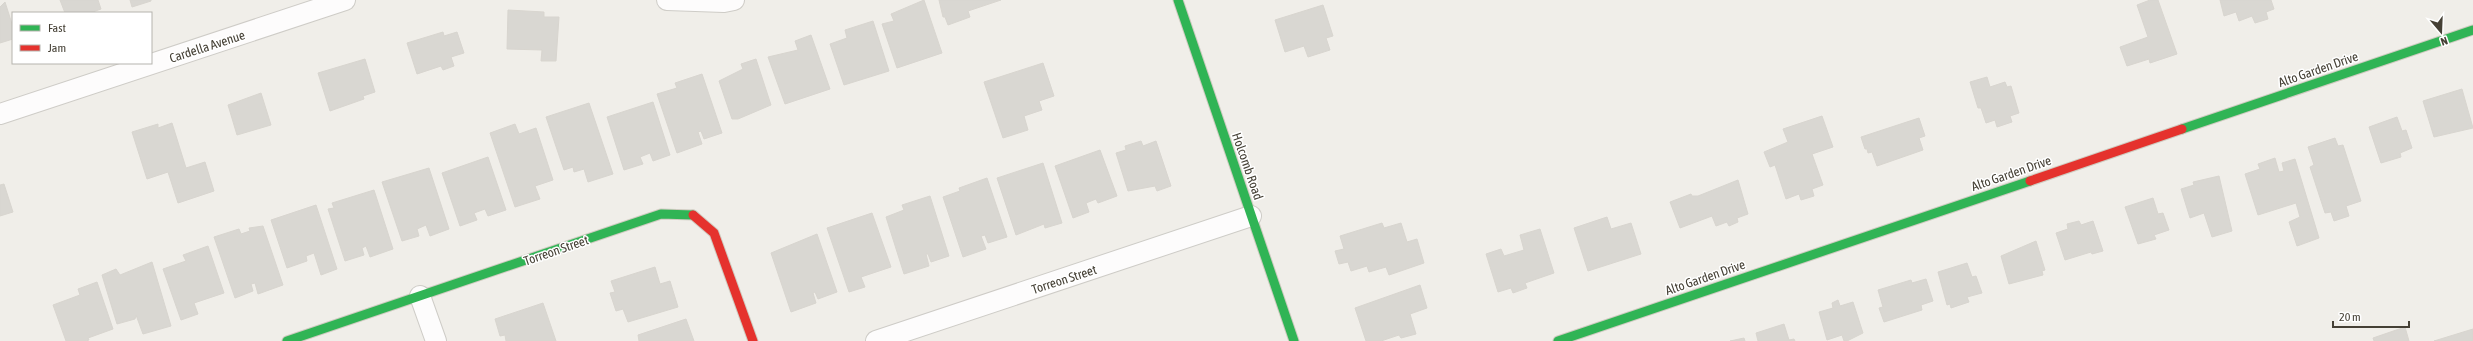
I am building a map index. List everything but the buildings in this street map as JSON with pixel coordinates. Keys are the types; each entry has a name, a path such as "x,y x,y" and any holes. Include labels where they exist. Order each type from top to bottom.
{"street":[{"name":"Cardella Avenue","path":"152,64 345,0"},
{"path":"667,0 724,2 734,0"},
{"name":"Holcomb Road","path":"1178,0 1294,341"},
{"name":"Alto Garden Drive","path":"1558,341 2473,30"},
{"name":"Cardella Avenue","path":"0,114 151,64"},
{"name":"Torreon Street","path":"287,341 661,214 693,215 714,233 753,341"},
{"name":"Torreon Street","path":"876,341 1251,216"},
{"path":"420,296 436,341"}],"traffic: fast":[{"path":"1178,0 1294,341"},
{"path":"2182,129 2473,30"},
{"path":"1558,341 2030,181"},
{"path":"287,341 661,214 693,215"}],"traffic: jam":[{"path":"2030,181 2182,129"},
{"path":"693,215 714,233 753,341"}]}
